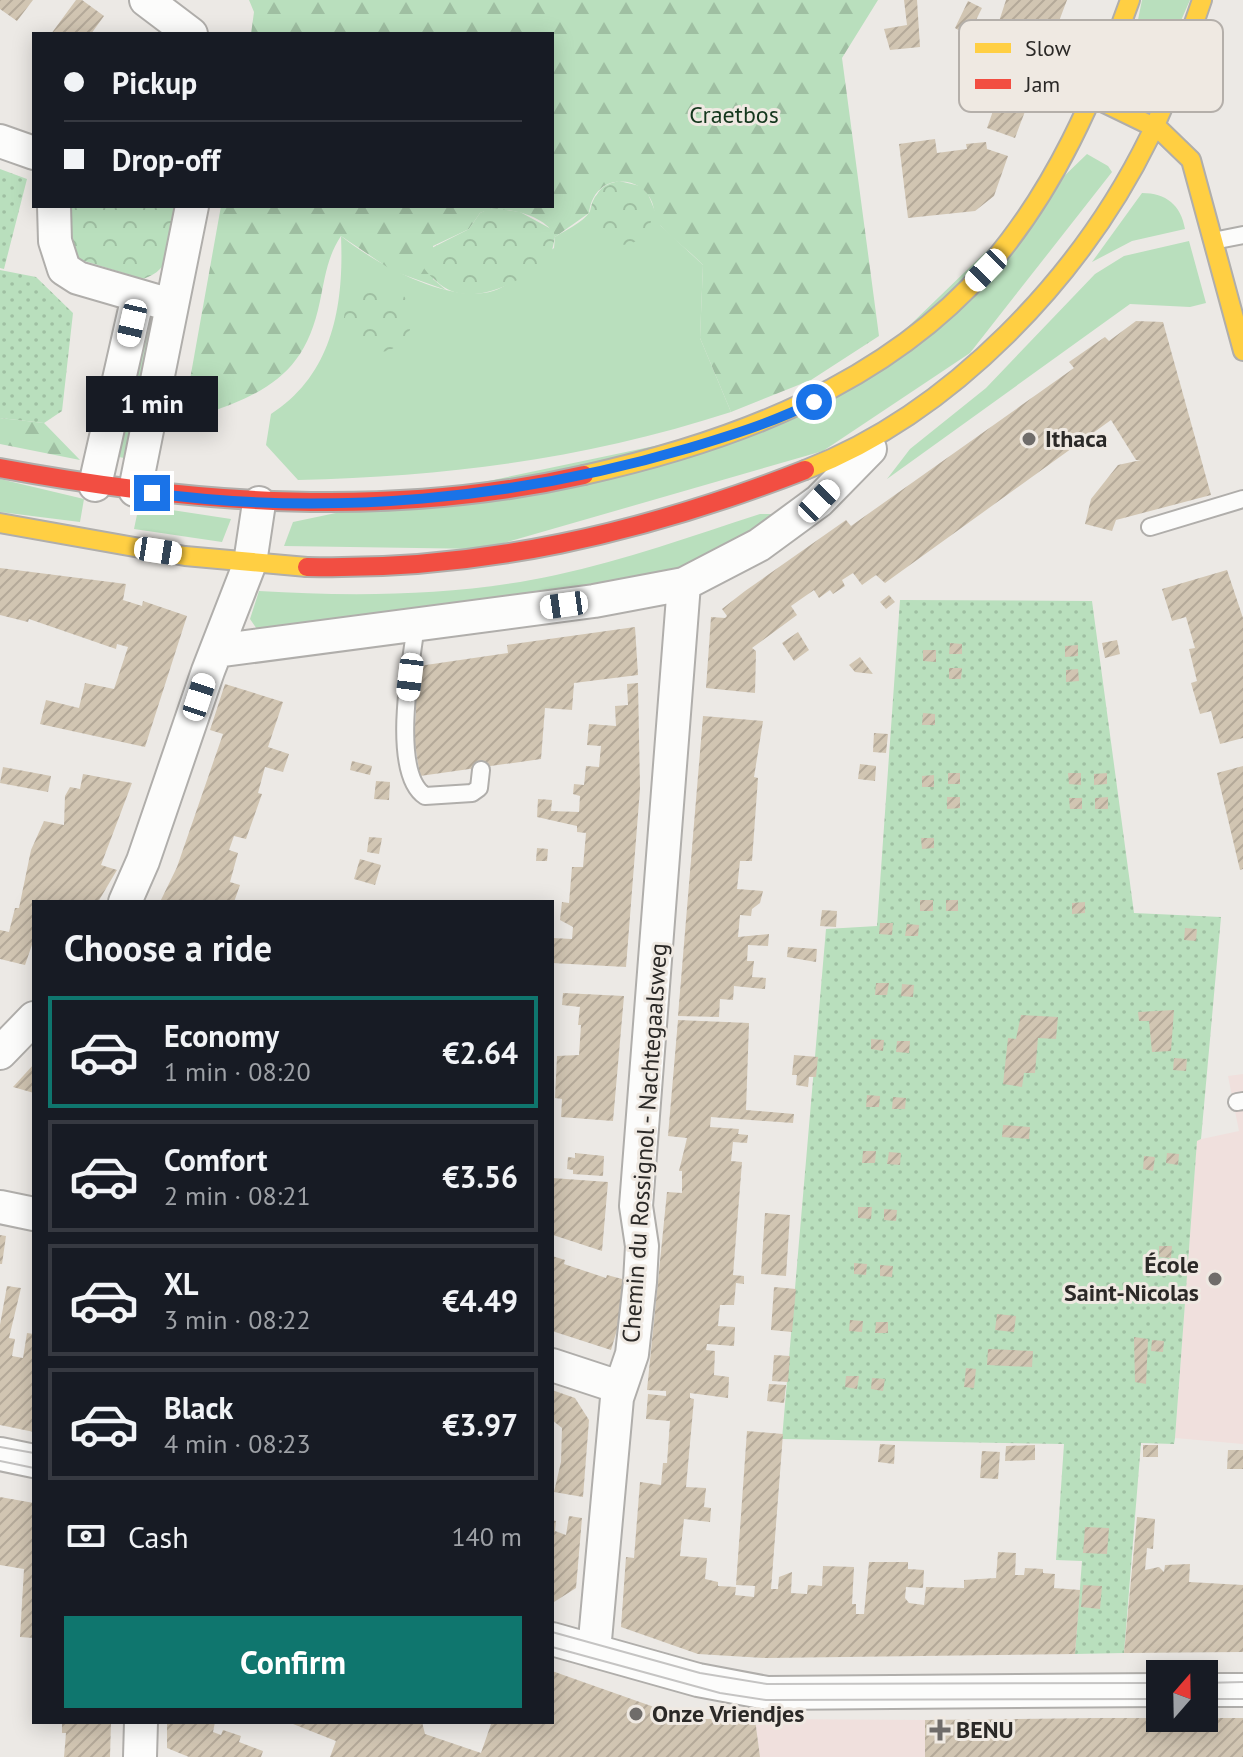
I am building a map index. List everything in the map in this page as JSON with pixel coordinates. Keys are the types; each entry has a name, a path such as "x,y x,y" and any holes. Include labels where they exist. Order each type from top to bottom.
{"street":[{"path":"146,0 188,32"},
{"path":"1123,20 1130,0"},
{"path":"1194,20 1202,0"},
{"path":"0,468 94,492 133,497 259,503 399,499 477,493 549,482 651,459 757,427 800,409 856,379 912,340 986,270 1041,198 1087,112"},
{"path":"1125,112 1154,125 1182,147 1191,160 1243,351"},
{"path":"216,651 594,601 684,584 759,545 819,501 889,430 961,375 1032,305 1095,223 1139,155 1159,112"},
{"path":"0,141 32,152"},
{"path":"54,208 55,241 64,269 78,278 171,306"},
{"path":"133,497 192,208"},
{"path":"94,492 138,296"},
{"path":"0,523 125,538 250,563 356,569 427,567 546,552 631,530 764,485 889,430"},
{"path":"126,900 143,861 250,563 259,503"},
{"name":"Chemin du Rossignol - Nachtegaalsweg","path":"594,1651 619,1387 632,1354 640,1282 642,1246 636,1206 684,584"},
{"path":"0,1053 32,1020"},
{"path":"0,1207 32,1214"},
{"path":"554,1366 619,1387"},
{"path":"0,1454 32,1461"},
{"path":"554,1640 698,1680 767,1693 1146,1690"},
{"path":"1218,1690 1243,1690"},
{"path":"140,1757 141,1724"}],"lane":[{"path":"1213,241 1243,235"},
{"path":"1150,527 1243,499"},
{"path":"416,625 406,704 410,778 425,796 472,793 480,785 481,770"}],"shaded area":[{"name":"École Saint-Nicolas","path":"1243,1074 1243,1444 1175,1438 1197,1140 1239,1131 1228,1076"},
{"path":"755,1719 925,1720 925,1757 760,1757"}],"green space":[{"name":"Craetbos","path":"249,0 878,0 842,58 879,336 811,380 731,412 700,338 703,265 659,223 649,195 644,190 632,183 618,182 601,188 590,205 589,213 555,237 543,222 522,213 499,210 480,213 469,229 433,246 433,279 446,290 393,271 341,236 330,260 314,325 295,361 267,386 208,413 189,385 221,208 554,208 554,32 251,32 254,12"},
{"path":"1142,0 1190,0 1181,20 1138,20"},
{"path":"1087,154 1108,166 1112,172 970,353 823,451 483,549 284,546 293,522 821,411"},
{"path":"0,169 27,179 4,269 0,268"},
{"path":"619,181 640,186 648,194 661,226 703,265 700,338 731,412 623,442 570,453 464,469 355,478 298,480 266,445 271,414 292,398 309,379 330,336 340,287 341,236 392,269 435,287 475,294 493,291 517,278 554,248 555,237 589,213 598,192"},
{"path":"621,183 643,192 652,214 643,236 621,245 599,236 590,214 599,192"},
{"path":"1142,193 1158,195 1171,202 1180,213 1185,229 1132,241 1092,262"},
{"path":"70,208 182,208 168,259 154,274 143,279 78,259 71,242"},
{"path":"491,208 520,212 553,230 555,237 550,260 524,277 493,290 463,294 448,289 426,271 420,254 469,229 480,213"},
{"path":"1189,241 1206,303 1190,307 1130,304 887,479 910,449 986,388 1095,274 1124,256"},
{"path":"0,270 36,277 73,313 62,411 44,423 0,418"},
{"path":"378,284 402,294 412,318 402,342 378,352 354,342 344,318 354,294"},
{"path":"146,324 155,328 129,459 114,456"},
{"path":"0,418 44,423 80,460 0,444"},
{"path":"0,479 84,499 80,522 0,512"},
{"path":"139,505 231,519 222,542 134,529"},
{"path":"760,514 781,514 735,546 660,578 259,632 250,619 259,591 408,593 520,582 607,562"},
{"path":"900,600 1092,601 1134,913 1221,917 1201,1139 1197,1141 1175,1438 1174,1444 1141,1443 1124,1653 1075,1654 1082,1561 1056,1560 1064,1444 782,1439 826,929 877,926"}],"building":[{"path":"0,0 33,0 17,21 0,9"},
{"path":"76,0 82,0 104,16 92,32 52,32"},
{"path":"904,0 917,0 920,47 890,50 884,29 907,25"},
{"path":"1006,0 1067,0 1059,20 999,20"},
{"path":"968,1 982,8 976,20 959,20 959,30 955,28"},
{"path":"993,112 1025,112 1015,138 987,128"},
{"path":"935,139 937,153 967,149 966,144 986,142 987,149 1008,156 994,196 975,211 908,218 899,144"},
{"name":"Ithaca","path":"1136,321 1163,322 1211,495 1116,520 1112,531 1085,524 1091,499 1118,465 1141,460 1136,460 1111,420 885,583 876,575 862,585 853,573 842,580 845,586 833,594 830,590 819,598 814,590 791,606 797,615 752,648 756,651 755,693 706,688 711,617 725,618 727,616 722,609 745,591 846,520 851,526 1074,368 1069,362 1105,337 1109,341"},
{"path":"0,568 126,584 123,600 142,606 143,601 187,616 145,747 40,724 46,700 79,708 85,683 114,689 128,647 117,644 116,649 29,619 28,622 0,615"},
{"path":"1227,570 1243,618 1243,738 1220,744 1211,711 1200,714 1191,683 1197,681 1189,649 1195,648 1186,617 1172,621 1162,589"},
{"path":"889,595 895,602 886,609 880,602"},
{"path":"635,627 638,675 574,683 572,710 545,708 541,759 420,776 414,738 416,712 412,684 418,683 419,666 508,653 507,645"},
{"path":"798,632 809,650 794,661 782,643"},
{"path":"1117,640 1120,654 1105,658 1102,643"},
{"path":"950,643 962,644 962,654 949,654"},
{"path":"1078,645 1078,656 1065,657 1065,646"},
{"path":"923,650 936,650 936,662 923,661"},
{"path":"860,657 873,674 855,672 849,665"},
{"path":"949,668 962,668 961,679 949,679"},
{"path":"1078,669 1079,681 1066,682 1066,670"},
{"path":"638,683 640,789 626,967 554,963 554,938 572,939 573,927 560,920 562,902 569,903 572,867 583,867 586,833 577,832 577,826 537,817 538,799 552,800 551,811 579,812 580,796 573,794 574,784 584,785 586,766 599,767 601,746 587,745 589,724 616,726 615,706 628,705 627,684"},
{"path":"225,684 283,702 268,747 289,754 283,772 265,767 258,793 262,794 246,839 234,836 229,850 238,853 230,882 240,885 235,900 161,900 177,867 223,734 210,730"},
{"path":"923,713 935,714 935,725 922,725"},
{"path":"703,716 763,721 754,777 758,778 752,861 740,861 737,889 763,891 760,903 752,909 751,916 740,915 738,937 769,934 768,946 748,945 747,961 754,961 752,977 766,978 765,989 734,986 733,1000 720,999 719,1017 678,1016"},
{"path":"874,733 888,734 886,753 873,752"},
{"path":"352,761 372,766 370,775 350,770"},
{"path":"860,764 876,766 875,781 858,779"},
{"path":"1243,766 1243,869 1240,870 1217,773"},
{"path":"3,767 51,776 48,792 0,783"},
{"path":"948,773 960,773 960,784 948,784"},
{"path":"1068,773 1081,773 1081,785 1069,784"},
{"path":"1107,773 1107,784 1094,785 1094,774"},
{"path":"83,774 132,783 101,865 117,870 99,900 32,900 32,945 25,965 0,959 0,930 9,932 15,908 19,908 31,850 44,821 64,825 65,796 70,787 80,789"},
{"path":"934,775 934,787 922,787 922,776"},
{"path":"376,781 390,782 389,800 374,799"},
{"path":"947,797 960,797 960,808 947,809"},
{"path":"1108,797 1108,809 1095,809 1095,798"},
{"path":"1069,798 1082,798 1082,809 1070,809"},
{"path":"369,837 382,838 379,854 367,852"},
{"path":"921,838 934,838 934,848 922,849"},
{"path":"537,848 548,849 547,861 536,861"},
{"path":"360,859 381,865 375,885 354,879"},
{"path":"920,900 933,900 933,911 920,911"},
{"path":"946,900 958,900 958,911 946,911"},
{"path":"1085,902 1085,913 1072,914 1072,903"},
{"path":"822,910 837,911 836,927 820,926"},
{"path":"880,923 893,923 892,935 879,934"},
{"path":"907,924 919,925 918,936 905,936"},
{"path":"1185,928 1197,929 1196,941 1184,940"},
{"path":"788,947 817,949 816,962 787,957"},
{"path":"876,983 889,983 887,995 875,995"},
{"path":"902,984 914,985 913,997 901,996"},
{"path":"563,993 624,996 613,1121 561,1117 562,1099 555,1098 557,1056 579,1055 581,1025 578,1025 580,1007 562,1005"},
{"path":"1174,1010 1171,1051 1152,1052 1149,1021 1139,1021 1138,1012"},
{"path":"1021,1015 1058,1017 1056,1039 1038,1038 1035,1073 1024,1073 1022,1087 1003,1084 1008,1038 1016,1039"},
{"path":"678,1020 749,1023 746,1110 794,1114 793,1123 711,1117 710,1127 739,1129 738,1134 748,1135 747,1143 733,1142 731,1161 742,1162 733,1275 744,1276 744,1284 736,1283 734,1305 720,1305 718,1326 735,1327 734,1346 707,1344 706,1350 715,1351 714,1375 729,1377 728,1398 690,1393 690,1398 694,1399 686,1487 706,1488 704,1507 711,1508 710,1522 684,1519 680,1556 707,1558 705,1579 718,1582 718,1586 736,1587 735,1595 754,1597 755,1586 736,1585 747,1431 783,1434 771,1589 778,1589 779,1577 792,1572 791,1593 807,1594 808,1585 822,1586 823,1566 854,1567 852,1604 856,1604 856,1614 864,1614 869,1562 908,1562 908,1569 924,1570 923,1588 906,1587 905,1598 909,1603 924,1605 926,1587 964,1588 964,1580 996,1578 998,1552 1016,1553 1015,1575 1024,1575 1025,1568 1043,1569 1043,1573 1055,1574 1054,1588 1080,1590 1075,1654 766,1658 698,1654 621,1627 626,1557 634,1558 640,1482 661,1485 663,1463 667,1463 670,1421 646,1419 648,1394 666,1396 666,1391 647,1390 667,1192 682,1193 682,1171 679,1171 687,1138 668,1136"},
{"path":"871,1039 884,1040 883,1051 871,1049"},
{"path":"897,1041 910,1041 909,1053 896,1052"},
{"path":"794,1055 818,1057 816,1077 809,1077 808,1087 796,1085 797,1075 792,1075"},
{"path":"1174,1058 1187,1059 1186,1071 1173,1070"},
{"path":"32,1066 32,1092 13,1087"},
{"path":"867,1095 880,1096 879,1107 866,1107"},
{"path":"893,1097 906,1098 905,1109 892,1109"},
{"path":"1003,1125 1030,1127 1029,1139 1002,1137"},
{"path":"863,1151 876,1151 875,1163 862,1163"},
{"path":"889,1152 901,1153 900,1165 887,1164"},
{"path":"575,1153 604,1156 603,1176 573,1174 573,1170 567,1169 568,1157 575,1158"},
{"path":"1167,1153 1179,1154 1178,1165 1166,1163"},
{"path":"1144,1156 1155,1157 1153,1171 1143,1169"},
{"path":"554,1178 608,1182 602,1251 554,1235"},
{"path":"858,1207 872,1207 871,1219 858,1218"},
{"path":"884,1209 897,1210 896,1221 884,1220"},
{"path":"765,1213 790,1215 786,1276 761,1274"},
{"path":"0,1235 6,1236 2,1264 0,1264"},
{"path":"1159,1246 1172,1246 1171,1258 1159,1257"},
{"path":"554,1257 565,1260 564,1264 606,1278 607,1275 626,1280 623,1310 611,1350 554,1332"},
{"path":"854,1263 867,1264 866,1275 854,1274"},
{"path":"880,1265 893,1266 892,1277 880,1276"},
{"path":"7,1286 21,1288 9,1338 15,1339 12,1356 23,1358 27,1333 32,1334 32,1432 0,1425 0,1325"},
{"path":"774,1287 796,1289 792,1332 771,1330"},
{"path":"997,1314 1016,1316 1014,1332 995,1330"},
{"path":"850,1320 863,1321 862,1332 849,1331"},
{"path":"876,1322 888,1322 888,1333 875,1333"},
{"path":"1134,1337 1148,1339 1146,1384 1135,1382"},
{"path":"1152,1340 1164,1341 1163,1352 1151,1351"},
{"path":"988,1349 1033,1351 1032,1367 987,1365"},
{"path":"774,1355 790,1356 788,1382 772,1381"},
{"path":"966,1368 976,1369 974,1388 964,1387"},
{"path":"846,1376 859,1376 857,1389 845,1387"},
{"path":"872,1378 885,1379 883,1391 871,1389"},
{"path":"769,1384 786,1385 784,1403 767,1401"},
{"path":"554,1391 575,1398 589,1420 583,1497 554,1492 561,1462 562,1428 554,1422"},
{"path":"880,1444 895,1445 894,1464 878,1462"},
{"path":"1035,1445 1035,1460 1005,1461 1006,1446"},
{"path":"1143,1445 1158,1445 1158,1457 1143,1457"},
{"path":"1228,1450 1243,1450 1243,1469 1227,1469"},
{"path":"982,1451 1000,1452 998,1479 980,1478"},
{"path":"0,1497 32,1503 32,1638 20,1637 24,1569 0,1565"},
{"path":"569,1516 582,1518 576,1588 554,1602 554,1520 555,1531 566,1535"},
{"path":"1137,1517 1155,1519 1153,1549 1147,1548 1145,1570 1159,1567 1164,1572 1165,1565 1190,1564 1189,1582 1243,1585 1243,1652 1124,1653"},
{"path":"1085,1527 1109,1528 1107,1554 1083,1553"},
{"path":"1083,1585 1102,1586 1100,1609 1081,1607"},
{"path":"554,1672 688,1719 755,1719 760,1757 330,1757 336,1741 293,1724 422,1724 425,1734 481,1753 491,1724 554,1724"},
{"path":"1146,1718 1146,1732 1218,1732 1218,1718 1243,1718 1243,1757 925,1757 925,1720"},
{"path":"62,1724 111,1724 110,1757 64,1757 66,1733 62,1733"},
{"path":"167,1724 215,1724 213,1732 221,1735 223,1730 241,1736 239,1742 263,1751 261,1757 189,1757 167,1748"}],"tram line":[{"path":"0,1447 32,1453"},
{"path":"0,1461 32,1468"},
{"path":"554,1633 700,1673 767,1684 1146,1683"},
{"path":"554,1648 720,1693 766,1700 1146,1699"},
{"path":"1218,1683 1243,1682"},
{"path":"1218,1699 1243,1699"}],"traffic: slow":[{"path":"1122,20 1130,0"},
{"path":"1195,20 1202,0"},
{"path":"584,475 696,445 750,426 854,376 902,345 947,308 988,267 1012,237 1053,174 1085,112"},
{"path":"1123,112 1160,130 1191,160 1243,351"},
{"path":"805,470 859,445 911,414 961,376 1007,334 1049,289 1088,240 1121,188 1160,112"},
{"path":"0,523 185,556 307,567"}],"traffic: jam":[{"path":"0,468 146,490 292,502 438,498 511,489 584,475"},
{"path":"307,567 372,567 435,562 560,544 683,512 805,470"}],"place":[{"name":"Ithaca","path":"1029,439"},
{"name":"École Saint-Nicolas","path":"1215,1279"},
{"name":"Onze Vriendjes","path":"636,1714"},
{"name":"BENU","path":"940,1730"}],"route":[{"path":"152,493 259,503 399,499 477,493 549,482 651,459 757,427 814,402"}]}
